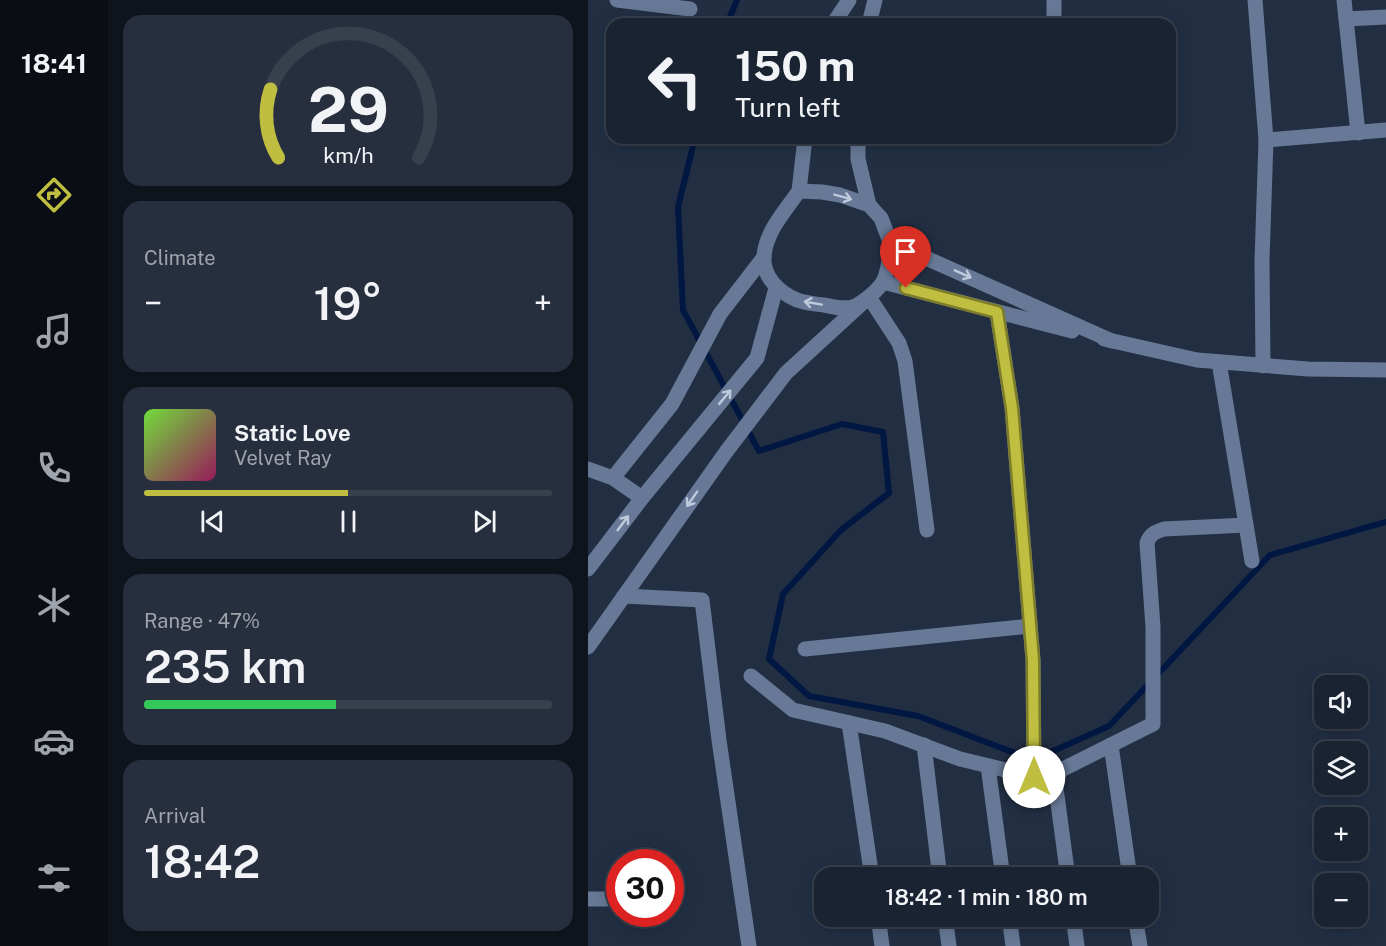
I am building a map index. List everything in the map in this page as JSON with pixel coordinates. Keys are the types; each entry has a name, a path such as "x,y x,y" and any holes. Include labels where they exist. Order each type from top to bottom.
{"street":[{"path":"617,0 690,9"},
{"path":"838,18 849,0"},
{"path":"870,18 875,0"},
{"path":"1054,0 1054,18"},
{"path":"1255,0 1266,140 1262,261 1263,366"},
{"path":"1344,0 1358,133"},
{"path":"1346,19 1386,17"},
{"path":"1266,140 1386,130"},
{"path":"804,144 800,191 768,236 764,257 768,277 776,288 798,301 838,308 854,307 869,297"},
{"path":"858,144 858,159 869,205"},
{"path":"588,646 726,452 786,373 883,282 889,261 890,242 881,218 869,205 840,195 800,191"},
{"path":"890,242 1112,341"},
{"path":"613,478 672,404 720,314 764,257"},
{"path":"883,282 1112,341 1197,360 1308,369 1386,370"},
{"path":"588,569 642,498 757,358 776,288"},
{"path":"869,297 899,343 905,361 927,530"},
{"path":"997,312 1012,408 1033,660 1034,777"},
{"path":"1219,362 1252,561"},
{"path":"588,469 613,478 642,498"},
{"path":"751,676 794,710 885,731 960,759 1043,779 1153,724 1153,627 1147,543 1149,537 1153,532 1164,529 1246,525"},
{"path":"624,596 702,600 719,740 749,946"},
{"path":"805,649 1030,626"},
{"path":"849,723 870,867"},
{"path":"924,745 939,867"},
{"path":"1111,745 1128,867"},
{"path":"988,766 1002,867"},
{"path":"1054,773 1067,867"},
{"path":"588,898 606,899"},
{"path":"879,927 882,946"},
{"path":"946,927 949,946"},
{"path":"1010,927 1013,946"},
{"path":"1074,927 1077,946"},
{"path":"1137,927 1140,946"}],"waterway":[{"path":"730,18 737,0"},
{"path":"694,144 678,207 683,310 759,451 842,424 883,432 889,493 841,530 783,594 769,659 809,696 918,716 1033,760 1109,726 1270,555 1386,522"}],"route":[{"path":"906,288 997,312 1012,408 1033,660 1034,777"}]}
